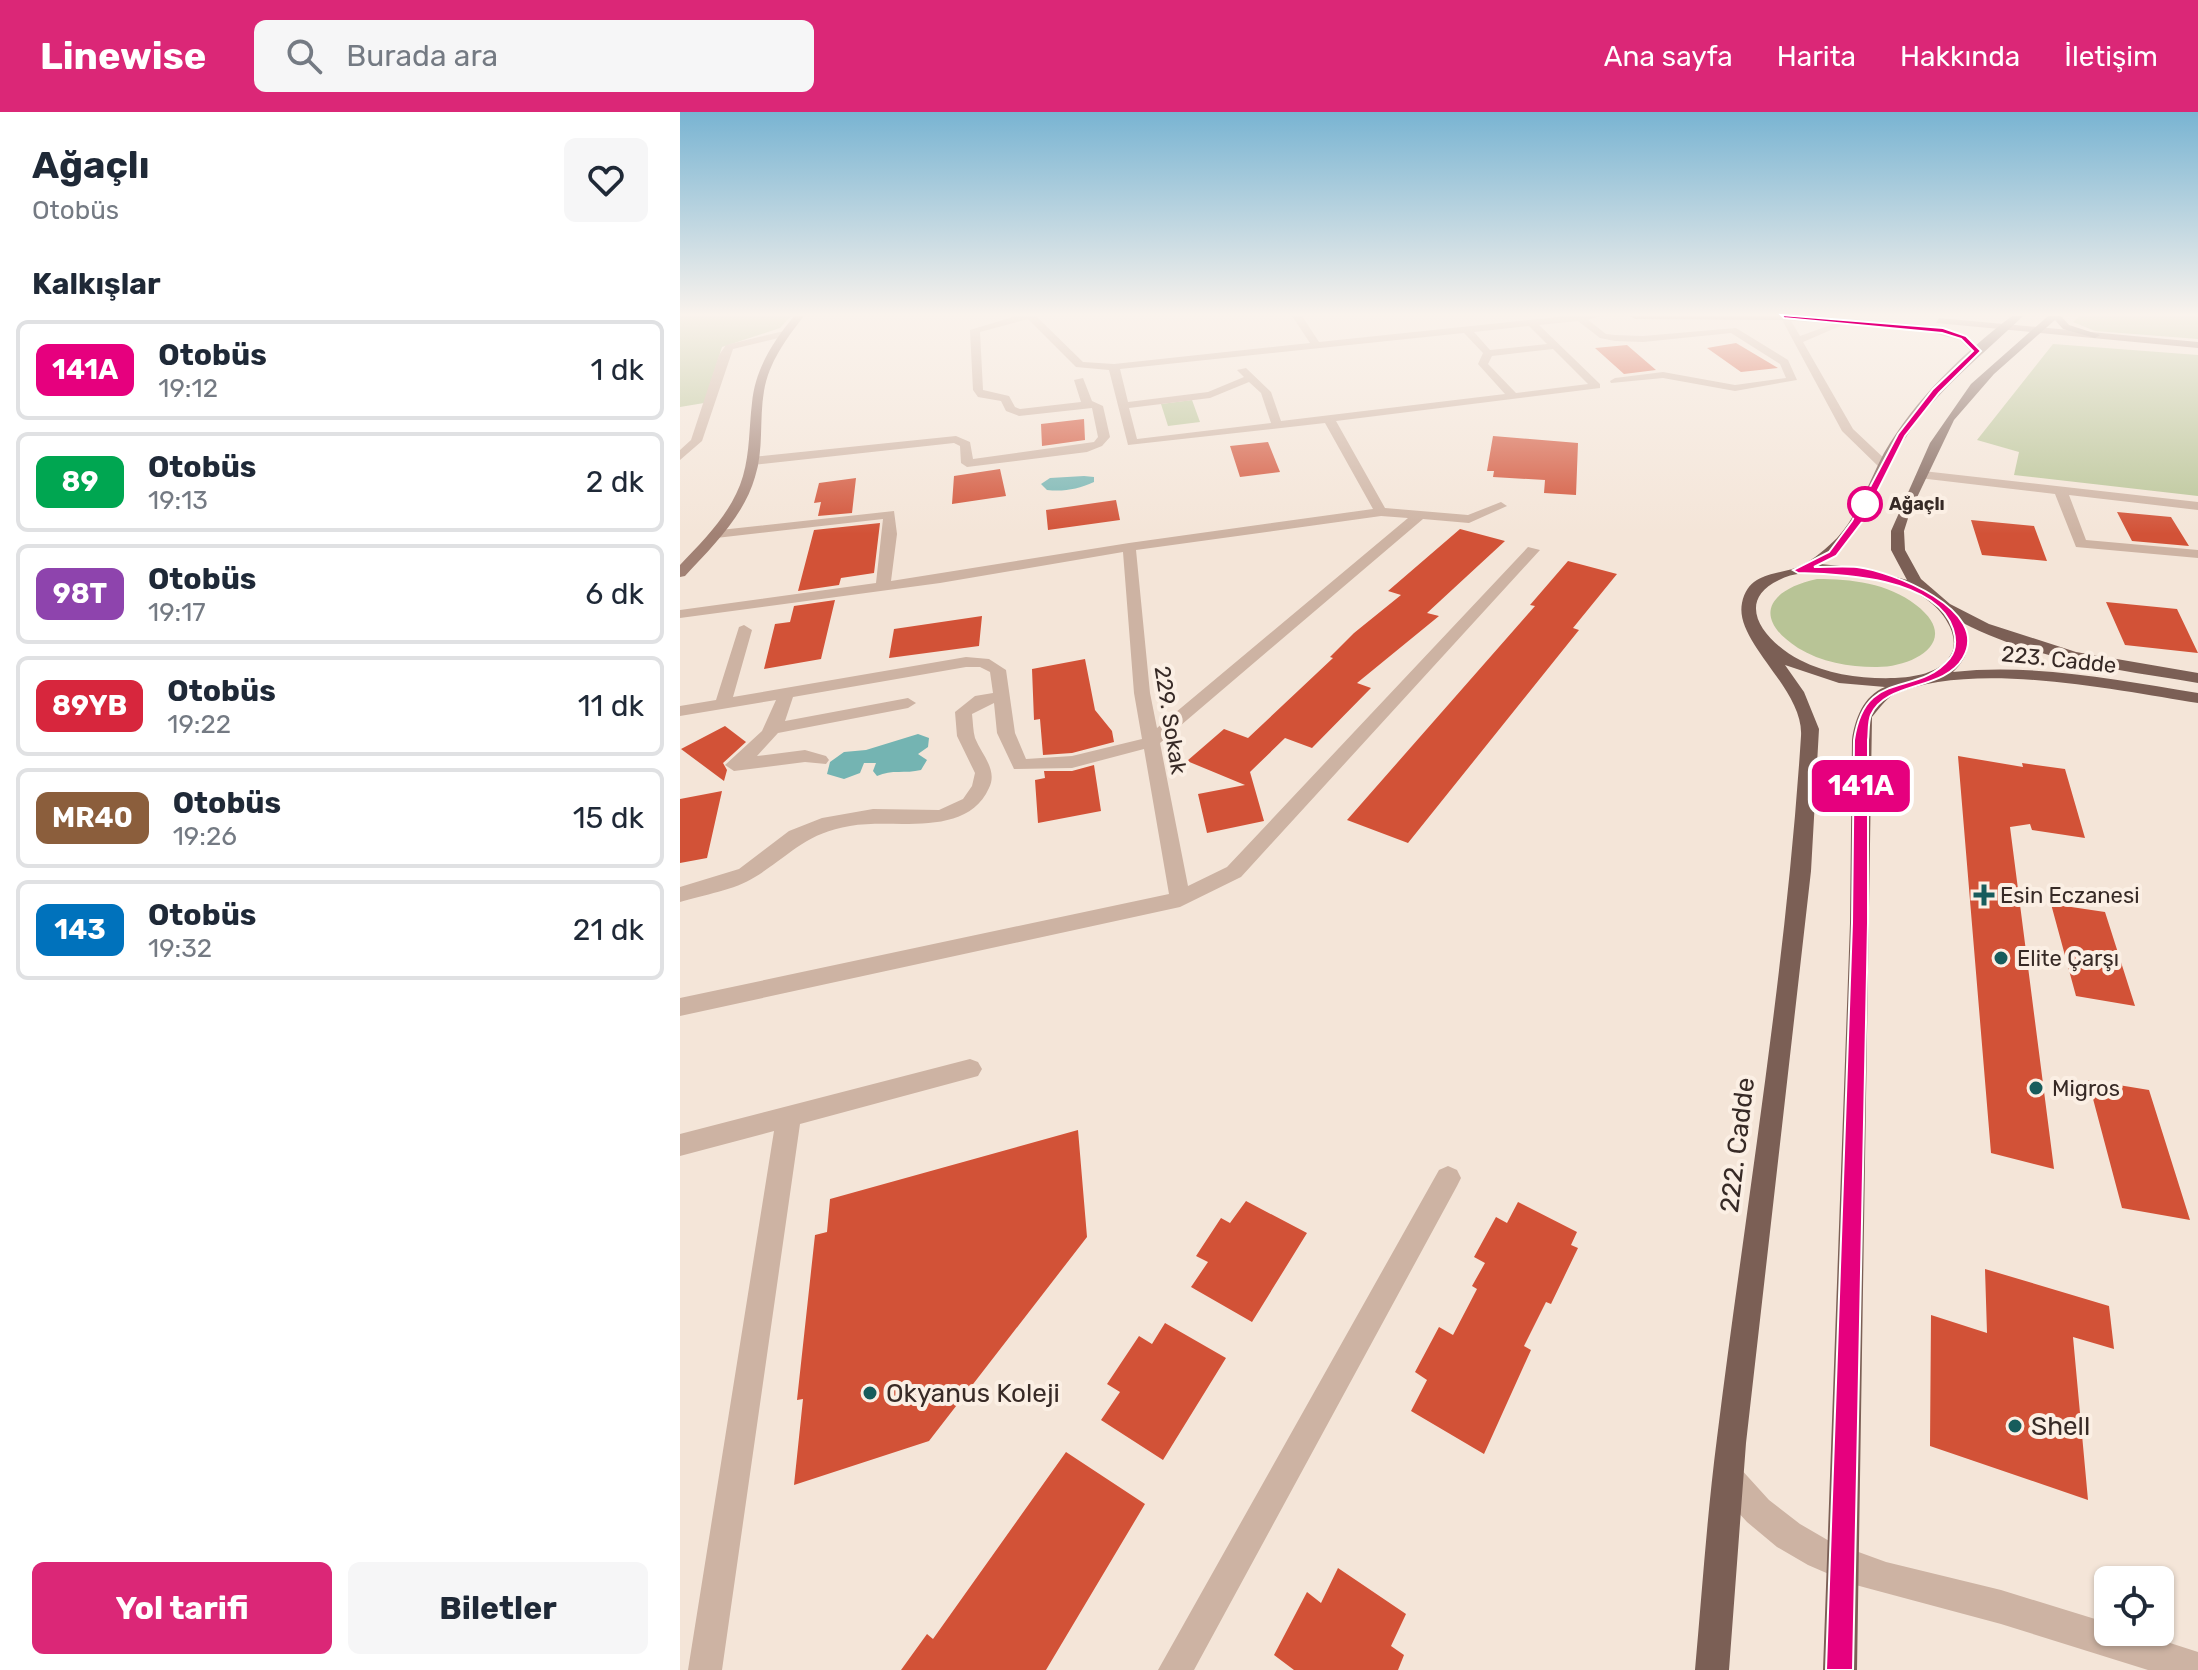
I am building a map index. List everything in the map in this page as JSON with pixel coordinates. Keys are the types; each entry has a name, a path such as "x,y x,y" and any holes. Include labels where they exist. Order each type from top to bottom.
{"main road":[{"path":"1798,570 1833,554 1857,522 1901,436 1938,389"},
{"path":"1840,1670 1860,923 1861,740 1865,714 1880,697 1941,672 1957,658 1963,641 1960,631 1940,604 1909,574 1897,548 1902,513 1923,475 1938,437 1975,389"},
{"name":"223. Cadde","path":"1798,570 1827,568 1874,574 1917,589 2003,636 2072,657 2198,678"},
{"name":"222. Cadde","path":"1712,1670 1728,1478 1801,871 1810,729 1796,692 1748,621 1747,604 1756,588 1774,577 1798,570"},
{"name":"223. Cadde","path":"1760,640 1782,657 1811,671 1846,680 1882,684 2019,674 2198,698"}],"street":[{"path":"680,456 696,441 713,389"},
{"path":"680,573 716,534 748,481 758,435 761,389"},
{"path":"753,461 956,439 966,444 967,463 1066,452 1098,444 1104,437 1097,406 1090,404 1019,413 1010,409 1005,398 982,395 978,389"},
{"path":"1083,389 1090,404"},
{"path":"1119,389 1132,443 1574,389"},
{"path":"1123,406 1210,395 1225,389"},
{"path":"1261,389 1266,392 1277,425"},
{"path":"1506,389 1513,396"},
{"path":"1824,389 1848,431 1884,465"},
{"path":"1329,419 1381,512"},
{"path":"1923,475 2198,506"},
{"path":"2061,492 2081,544 2198,554"},
{"path":"680,614 883,587 1129,547 1381,512 1469,519 1501,506"},
{"path":"680,711 966,662 983,662 998,670 1006,733 1020,765 1072,762 1151,742 1422,513"},
{"path":"716,534 889,514 890,534 883,587"},
{"name":"229. Sokak","path":"1129,547 1142,693 1180,899"},
{"path":"680,1007 1180,899 1234,872 1533,550"},
{"path":"723,703 744,630"},
{"path":"786,692 776,728 767,740 734,765 805,756 820,760"},
{"path":"680,895 746,874 796,836 829,823 873,815 942,816 969,803 981,787 984,773 966,736 963,712 981,700 1002,696"},
{"path":"776,728 908,703"},
{"path":"680,1145 970,1069"},
{"path":"705,1670 789,1116"},
{"path":"1175,1670 1448,1178"},
{"path":"1728,1478 1753,1509 1786,1537 1841,1566 2000,1607 2198,1669"}],"green space":[{"path":"680,389 709,389 704,403 680,407"},
{"path":"2018,389 2198,389 2198,496 2014,475 2019,452 1977,440"},
{"path":"1192,400 1200,422 1168,426 1161,404"},
{"path":"1817,579 1869,584 1894,592 1916,605 1929,618 1935,630 1934,641 1917,657 1890,666 1845,665 1807,653 1783,637 1774,626 1772,606 1787,590"}],"water":[{"path":"1094,477 1094,482 1059,491 1047,490 1041,484 1050,478"},
{"path":"918,734 929,738 928,747 918,754 927,760 921,770 877,776 873,771 876,763 864,763 860,773 844,779 827,774 830,762 844,752 866,750"}],"building":[{"path":"1084,419 1085,440 1042,446 1041,424"},
{"path":"1493,436 1578,443 1576,495 1544,493 1545,480 1493,477 1494,471 1487,471"},
{"path":"1268,442 1280,472 1240,477 1230,446"},
{"path":"1000,469 1006,496 952,504 954,476"},
{"path":"856,478 852,513 818,516 821,502 814,503 819,483"},
{"path":"1116,500 1120,520 1048,530 1046,510"},
{"path":"2117,512 2171,517 2189,546 2132,541"},
{"path":"1971,520 2034,526 2047,561 1982,555"},
{"path":"880,523 874,573 841,578 839,585 798,591 814,530"},
{"path":"1460,529 1505,541 1427,613 1439,616 1357,683 1371,688 1312,748 1285,738 1250,772 1264,821 1207,833 1198,794 1245,785 1187,761 1224,729 1248,738 1333,658 1330,657 1354,633 1401,595 1388,591"},
{"path":"1568,561 1617,574 1573,628 1579,630 1408,843 1347,820 1535,606 1530,605"},
{"path":"835,600 821,659 764,669 775,624 790,622 794,606"},
{"path":"2106,602 2177,609 2198,653 2125,645"},
{"path":"982,616 979,646 889,658 894,629"},
{"path":"1085,659 1095,710 1112,731 1114,742 1072,753 1043,755 1040,719 1034,720 1032,669"},
{"path":"725,726 746,742 723,763 727,770 724,781 681,749"},
{"name":"Elite Çarşı","path":"1958,756 2023,767 2022,763 2065,769 2085,838 2032,830 2030,824 2010,827 2054,1169 1991,1153"},
{"path":"1094,765 1101,811 1038,823 1035,780 1045,778 1044,771 1072,771"},
{"path":"722,791 707,858 680,863 680,799"},
{"path":"2051,904 2105,912 2135,1006 2076,996"},
{"path":"2088,1080 2149,1090 2190,1220 2122,1208"},
{"path":"1078,1130 1087,1237 929,1441 794,1485 803,1399 797,1400 815,1235 827,1232 830,1199"},
{"path":"1246,1201 1307,1233 1252,1322 1191,1287 1208,1262 1196,1256 1221,1218 1230,1223"},
{"path":"1518,1202 1577,1232 1571,1245 1578,1248 1551,1304 1546,1302 1524,1346 1531,1350 1484,1454 1411,1411 1427,1380 1415,1372 1439,1327 1453,1335 1477,1289 1472,1286 1485,1263 1474,1257 1496,1217 1507,1223"},
{"path":"1985,1269 2109,1306 2114,1349 2073,1337 2088,1500 1930,1446 1931,1315 1987,1333"},
{"path":"1165,1323 1226,1358 1163,1460 1101,1420 1120,1392 1107,1384 1139,1336 1152,1344"},
{"path":"1066,1452 1145,1504 1046,1670 901,1670 927,1634 933,1639"},
{"path":"1338,1568 1406,1614 1391,1646 1404,1655 1398,1670 1294,1670 1274,1655 1307,1592 1321,1603"}],"bus line":[{"name":"141A","path":"1840,1670 1860,923 1861,740 1865,714 1880,697 1941,672 1957,658 1963,641 1956,622 1940,604 1917,589 1858,570 1798,570 1833,554 1857,522 1901,436 1938,389"}],"place":[{"name":"Ağaçlı","path":"1865,504"},
{"name":"Esin Eczanesi","path":"1984,895"},
{"name":"Elite Çarşı","path":"2001,958"},
{"name":"Migros","path":"2036,1088"},
{"name":"Okyanus Koleji","path":"870,1393"},
{"name":"Shell","path":"2015,1426"}]}
